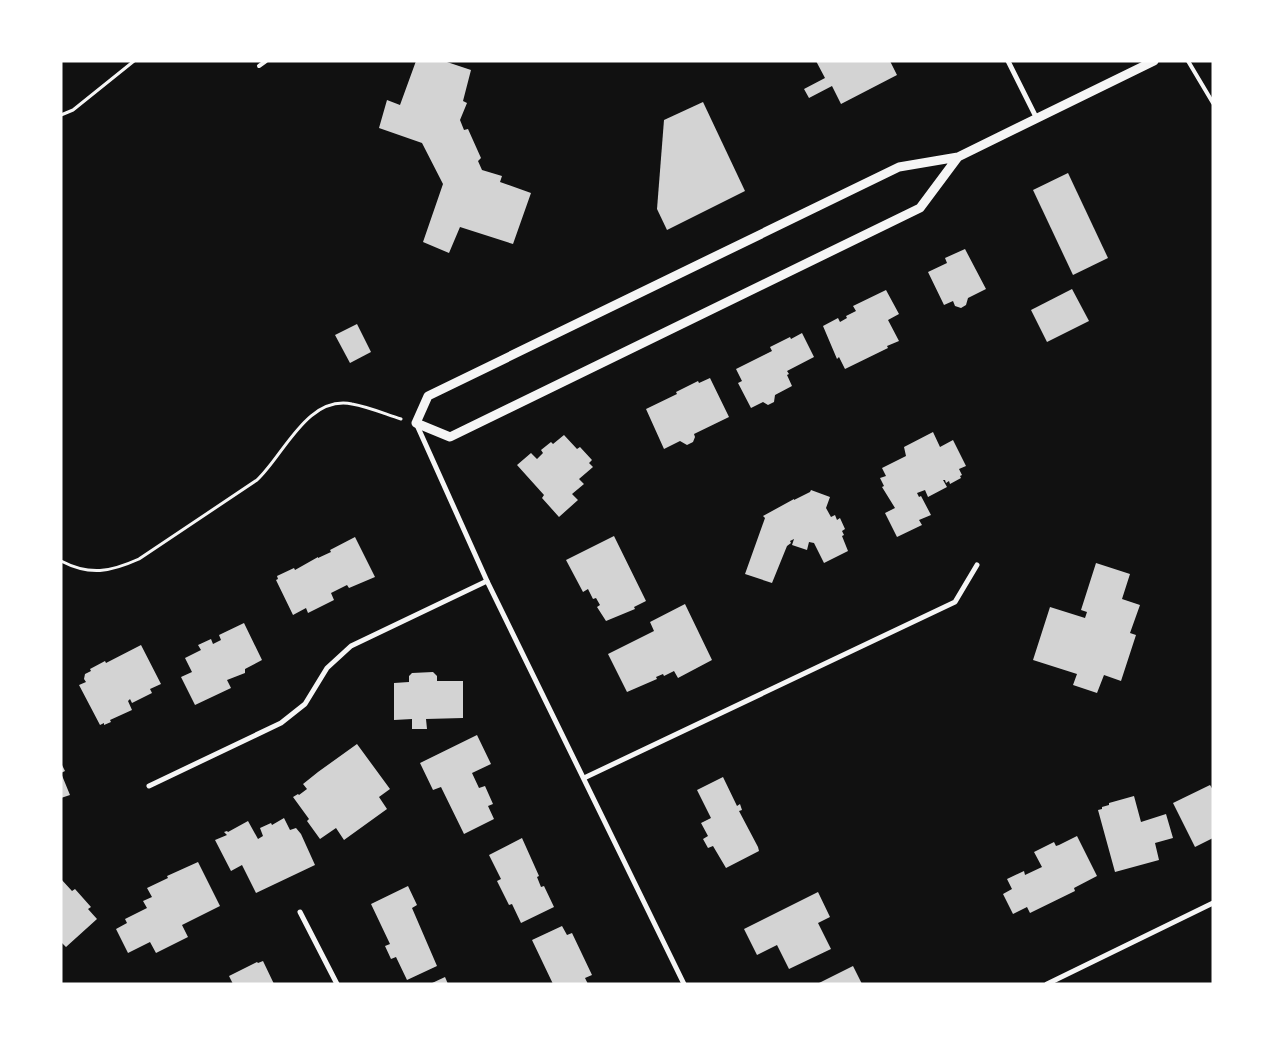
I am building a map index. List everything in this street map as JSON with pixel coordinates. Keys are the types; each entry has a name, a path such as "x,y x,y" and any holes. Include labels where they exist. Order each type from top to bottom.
{"street":[{"path":"1008,61 1037,118"},
{"path":"684,984 487,581 416,424 428,396 900,167 958,157 1154,61"},
{"path":"416,424 450,437 920,208 958,157"},
{"path":"584,778 955,602 976,564"},
{"path":"149,786 281,723 304,704 327,668 351,646 487,581"},
{"path":"1047,984 1213,903"},
{"path":"300,912 337,984"}],"lane":[{"path":"259,66 266,61"},
{"path":"1188,61 1213,103"}],"path":[{"path":"61,116 73,110 134,61"},
{"path":"61,561 81,569 99,572 121,567 139,559 257,480 267,471 302,423 327,406 340,403 352,404 416,424"}],"building":[{"path":"416,61 444,61 471,70 463,101 467,103 460,120 464,130 468,129 481,158 478,161 482,170 502,176 500,182 531,193 513,244 460,227 449,253 423,242 443,184 422,143 379,128 387,100 400,105"},
{"path":"816,61 890,61 897,75 841,104 832,86 809,98 804,89 825,78"},
{"path":"703,102 745,191 667,230 657,209 664,120"},
{"path":"1068,173 1108,258 1073,275 1033,190"},
{"path":"965,249 986,289 968,298 966,305 961,308 955,306 953,301 944,305 928,272 947,263 945,258"},
{"path":"1072,289 1089,321 1047,342 1031,310"},
{"path":"886,290 899,314 888,320 899,341 845,369 839,357 837,359 823,326 838,318 840,322 847,318 846,316 856,311 853,306"},
{"path":"357,324 371,352 350,363 335,335"},
{"path":"802,333 814,357 787,371 792,386 775,395 774,402 768,405 763,402 751,408 738,383 742,381 736,369 772,351 770,347"},
{"path":"710,378 729,417 694,434 693,442 687,445 680,441 664,449 646,409 698,381 699,383"},
{"path":"933,432 940,447 953,440 966,466 959,469 962,475 960,476 961,478 950,484 949,481 946,483 943,480 947,487 928,497 925,490 917,493 919,497 921,496 931,515 919,520 922,525 897,537 885,513 895,508 882,487 884,486 880,478 886,476 882,468 906,456 904,447"},
{"path":"564,435 577,449 580,447 592,460 589,463 593,467 579,479 584,484 572,494 578,500 559,517 542,498 544,495 517,465 531,453 537,459 543,453 541,450 551,442 553,444"},
{"path":"811,490 830,497 826,508 831,517 835,515 837,520 840,518 845,529 842,531 844,535 842,536 848,551 824,563 814,543 809,542 807,550 792,545 794,539 787,546 772,583 745,574 765,518 763,516"},
{"path":"614,536 646,601 634,607 635,609 606,621 597,607 600,605 596,598 593,599 588,589 583,592 566,560"},
{"path":"355,537 375,577 349,588 347,585 331,593 334,600 308,613 306,608 293,615 276,580 278,579 277,576 294,568 295,570 331,552 330,550"},
{"path":"1096,563 1130,574 1122,599 1140,605 1130,633 1136,635 1121,681 1104,675 1097,693 1073,685 1077,674 1033,660 1050,607 1085,618 1087,612 1081,610"},
{"path":"685,604 712,660 678,678 674,671 664,676 663,674 656,677 657,679 627,692 608,654 654,631 650,622"},
{"path":"244,623 262,660 245,669 245,673 227,680 231,688 195,705 181,677 192,672 185,658 201,650 198,645 211,639 213,644 221,640 219,635"},
{"path":"141,645 161,684 150,689 152,693 132,703 130,699 128,701 132,710 110,720 111,722 100,725 79,685 86,682 84,679 85,674 91,671 90,669"},
{"path":"433,672 437,676 437,681 463,681 463,718 426,719 427,729 412,729 412,719 394,720 394,683 409,682 409,676 412,673"},
{"path":"477,735 491,764 472,773 479,788 485,786 493,804 488,806 494,819 464,834 441,787 433,790 420,763"},
{"path":"357,744 390,789 379,797 387,809 344,840 336,828 320,839 307,821 309,819 293,797 307,789 303,784"},
{"path":"61,763 65,771 61,773"},
{"path":"61,773 70,795 61,798"},
{"path":"723,777 737,806 740,804 742,810 739,811 759,851 726,868 713,846 708,848 703,839 708,836 701,823 711,818 697,790"},
{"path":"1210,785 1213,790 1213,838 1195,847 1173,803"},
{"path":"1134,796 1141,822 1166,814 1173,838 1155,843 1159,860 1115,872 1098,810 1109,805 1109,803"},
{"path":"284,818 290,830 296,828 301,834 315,865 256,893 242,865 231,871 215,840 227,835 224,832 228,832 248,821 258,839 263,836 260,828 271,823 272,825"},
{"path":"1077,836 1097,876 1074,888 1075,891 1030,913 1027,907 1013,914 1003,894 1012,889 1007,879 1024,871 1025,875 1042,867 1034,852 1054,842 1056,846"},
{"path":"522,838 539,876 537,877 541,887 544,886 554,907 521,923 512,904 509,905 497,881 501,879 489,855"},
{"path":"198,862 220,906 182,925 188,937 156,953 150,942 128,953 116,929 127,923 125,919 147,908 143,901 152,897 147,888 168,878 167,876"},
{"path":"61,879 72,891 75,889 91,907 88,909 97,919 66,947 61,942"},
{"path":"408,886 417,905 412,908 437,966 407,980 396,957 391,959 385,946 390,944 371,904"},
{"path":"818,892 830,917 818,923 831,949 789,969 777,945 757,955 744,929"},
{"path":"562,926 567,935 572,933 592,975 585,978 588,984 553,984 532,940"},
{"path":"263,961 274,984 233,984 229,976 257,962"},
{"path":"853,966 862,984 817,984"},
{"path":"445,977 448,984 430,984"}]}
